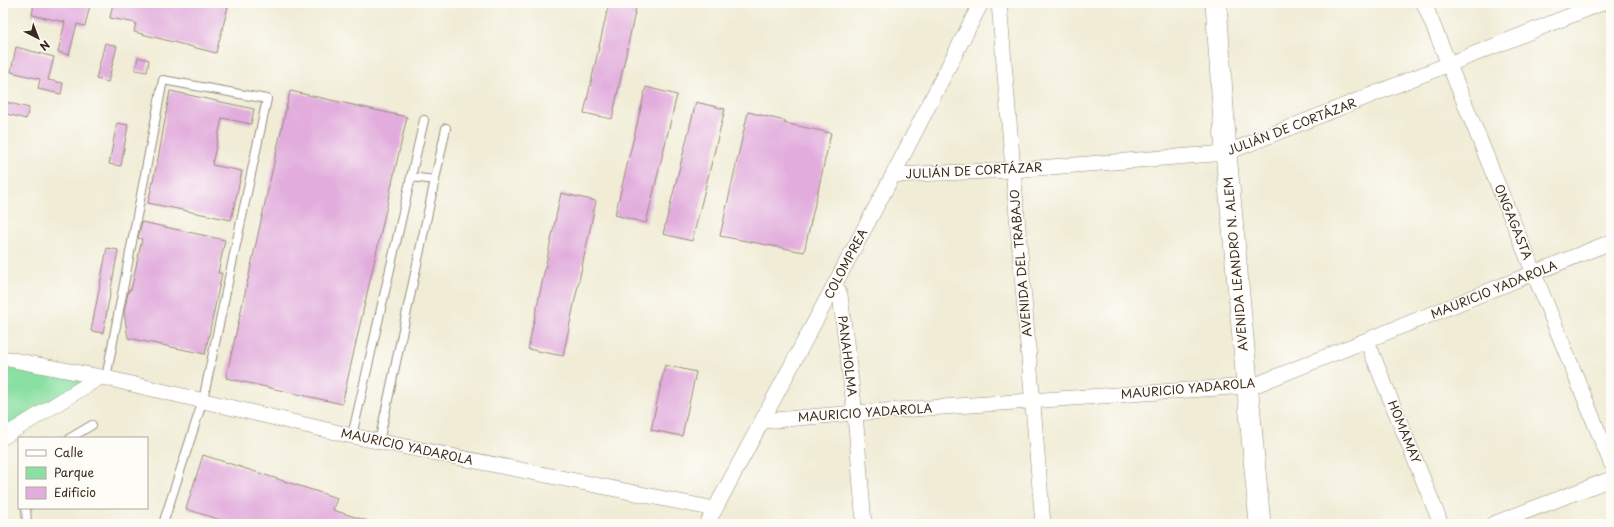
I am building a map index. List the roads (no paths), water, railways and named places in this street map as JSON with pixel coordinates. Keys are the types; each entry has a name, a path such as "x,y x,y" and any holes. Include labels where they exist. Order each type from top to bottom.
{"main road":[{"name":"AVENIDA LEANDRO N. ALEM","path":"1216,3 1226,153 1260,524"}],"street":[{"name":"COLOMPREA","path":"707,524 893,176 981,3"},
{"name":"AVENIDA DEL TRABAJO","path":"999,3 1043,524"},
{"name":"ONGAGASTA","path":"1424,3 1611,463"},
{"name":"JULIÁN DE CORTÁZAR","path":"893,176 1014,170 1226,153 1450,65 1602,3"},
{"name":"MAURICIO YADAROLA","path":"763,421 1258,384 1611,242"},
{"name":"PANAHOLMA","path":"835,284 840,295 855,413 864,524"},
{"name":"HOMAMAY","path":"1367,341 1441,524"},
{"name":"MAURICIO YADAROLA","path":"3,358 103,377 379,442 715,510"},
{"path":"3,437 103,377"},
{"path":"1494,524 1611,479"}],"lane":[{"path":"103,377 163,80 267,100 203,400 163,524"},
{"path":"352,436 424,120"},
{"path":"379,442 446,128"},
{"path":"411,177 435,180"},
{"path":"72,437 92,425"},
{"path":"26,509 27,524"}]}
